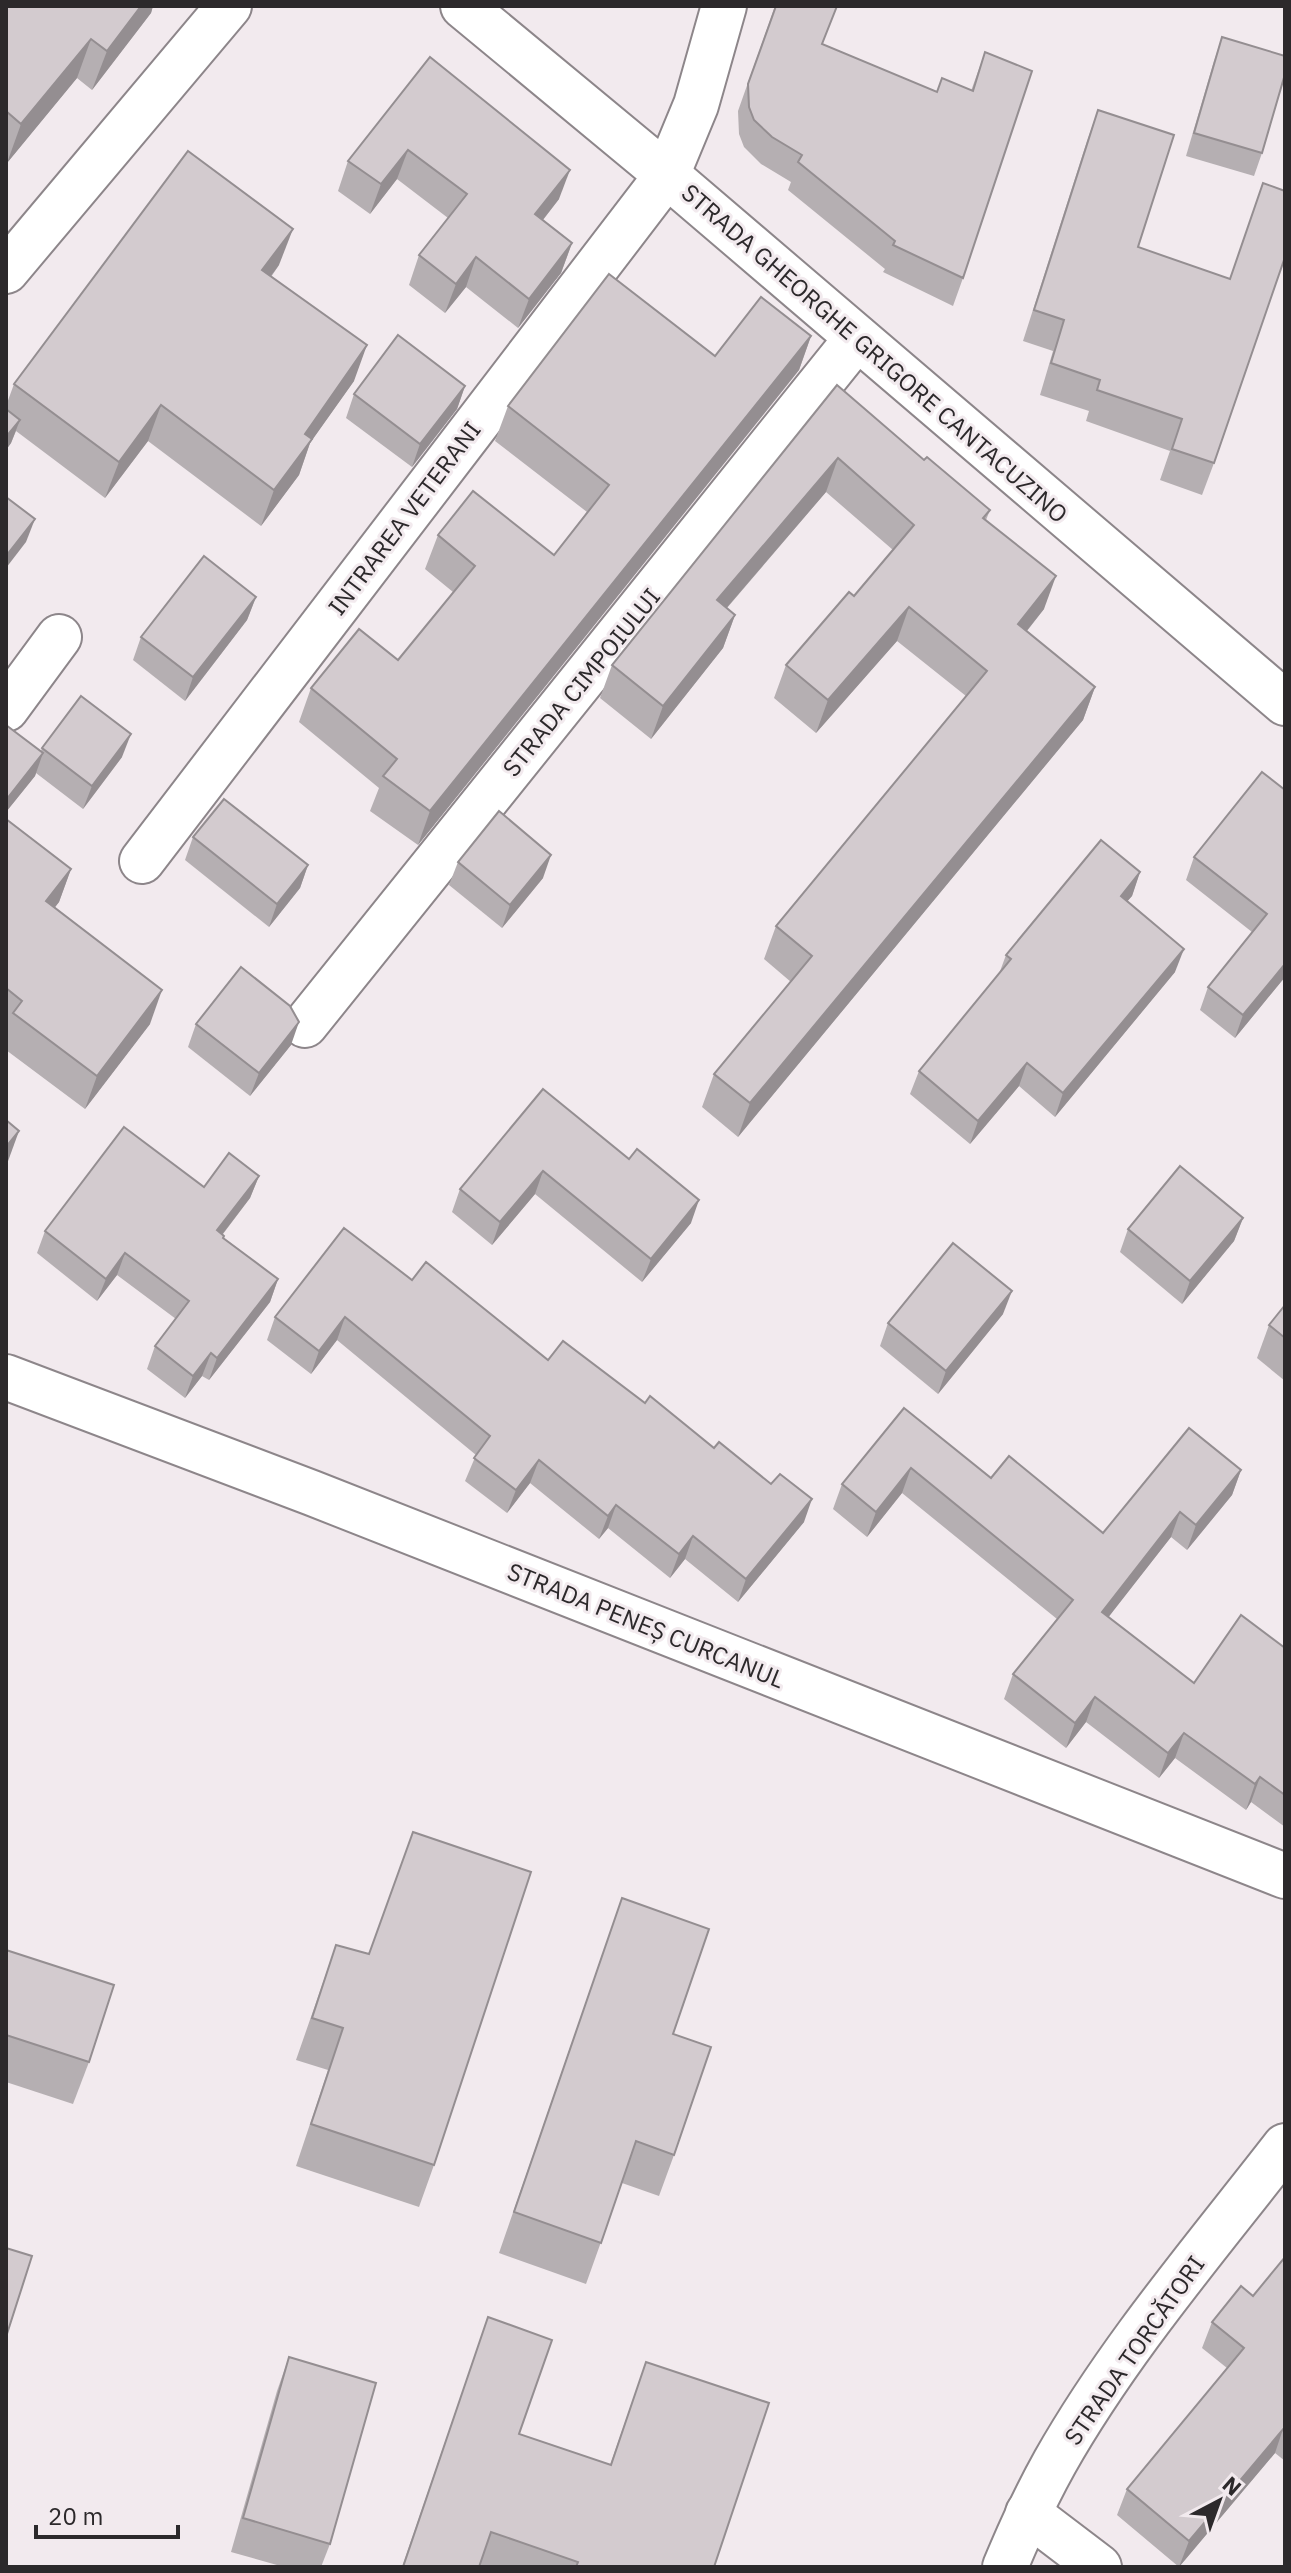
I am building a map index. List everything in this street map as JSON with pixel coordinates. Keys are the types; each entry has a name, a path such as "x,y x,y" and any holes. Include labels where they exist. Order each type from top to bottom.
{"street":[{"path":"6,271 229,6"},
{"name":"STRADA GHEORGHE GRIGORE CANTACUZINO","path":"463,6 667,175 1285,703"},
{"name":"INTRAREA VETERANI","path":"142,861 667,175 696,105 724,6"},
{"name":"STRADA CIMPOIULUI","path":"305,1025 857,338"},
{"path":"6,709 59,637"},
{"name":"STRADA PENEȘ CURCANUL","path":"6,1377 312,1493 1285,1876"},
{"name":"STRADA TORCĂTORI","path":"1005,2567 1028,2513 1056,2460 1106,2383 1285,2146"},
{"path":"1028,2513 1099,2567"}],"building":[{"path":"6,6 141,6 107,51 91,39 21,124 6,111"},
{"path":"776,6 837,6 822,44 937,92 942,78 973,91 985,52 1032,71 963,278 893,245 895,241 798,162 802,155 772,137 754,120 749,107 748,84"},
{"path":"1222,37 1285,56 1285,74 1262,153 1194,133"},
{"path":"430,57 570,170 535,214 572,243 529,299 476,257 456,284 419,255 467,194 408,150 381,184 348,161"},
{"path":"1098,110 1174,135 1138,247 1230,279 1263,183 1285,191 1285,257 1214,463 1172,449 1182,419 1097,390 1100,380 1051,363 1064,320 1034,310"},
{"path":"188,151 293,229 262,270 367,345 305,434 312,439 274,490 161,405 119,462 14,384"},
{"path":"609,274 715,356 761,297 811,336 430,811 383,776 397,759 311,688 359,629 398,660 475,566 438,535 473,491 554,555 609,485 508,406"},
{"path":"398,335 465,386 420,444 354,394"},
{"path":"837,385 924,460 927,457 990,510 983,518 1056,576 1018,624 1095,687 750,1103 714,1074 812,956 776,926 987,671 909,607 828,700 786,665 849,592 854,596 914,525 838,458 717,600 735,615 663,706 612,665"},
{"path":"6,409 20,420 6,437"},
{"path":"6,497 35,519 6,556"},
{"path":"204,556 256,597 193,677 141,637"},
{"path":"81,696 131,734 92,786 42,748"},
{"path":"6,725 43,753 6,800"},
{"path":"1262,772 1285,790 1285,964 1243,1015 1208,987 1267,914 1194,857"},
{"path":"224,799 308,865 277,904 193,837"},
{"path":"499,811 551,855 510,905 458,862"},
{"path":"6,819 71,869 46,901 162,990 97,1076 13,1013 22,1001 6,988"},
{"path":"1101,840 1140,872 1121,896 1184,949 1063,1093 1027,1063 978,1121 919,1071 1011,959 1006,955"},
{"path":"241,967 290,1006 299,1022 259,1073 196,1024"},
{"path":"543,1089 629,1159 637,1149 699,1200 651,1259 543,1171 500,1222 460,1189"},
{"path":"6,1120 19,1131 6,1147"},
{"path":"124,1127 204,1187 229,1153 259,1176 217,1230 223,1238 278,1279 217,1358 211,1353 193,1376 155,1346 189,1301 125,1253 106,1279 45,1231"},
{"path":"1180,1166 1243,1218 1190,1281 1128,1229"},
{"path":"344,1228 412,1280 426,1262 548,1360 563,1341 645,1403 650,1396 714,1448 719,1442 771,1484 780,1474 812,1499 746,1579 693,1536 679,1554 616,1505 608,1516 539,1460 516,1490 474,1458 490,1436 345,1317 319,1351 275,1317"},
{"path":"953,1243 1012,1291 946,1371 888,1323"},
{"path":"1285,1305 1285,1338 1269,1325"},
{"path":"904,1408 991,1478 1009,1456 1103,1533 1189,1428 1241,1470 1196,1525 1180,1512 1102,1612 1194,1683 1241,1615 1285,1648 1285,1795 1260,1777 1255,1784 1184,1733 1168,1753 1095,1697 1075,1723 1013,1674 1073,1600 911,1468 876,1512 842,1484"},
{"path":"413,1832 531,1872 434,2165 311,2124 343,2028 312,2018 336,1945 369,1954"},
{"path":"622,1898 709,1929 673,2034 711,2047 674,2155 636,2141 601,2243 514,2212"},
{"path":"6,1950 114,1985 89,2062 6,2035"},
{"path":"6,2248 32,2256 6,2337"},
{"path":"1285,2257 1285,2427 1189,2541 1127,2489 1244,2348 1212,2322 1241,2286 1253,2296"},
{"path":"488,2317 552,2340 519,2434 611,2465 646,2362 769,2403 714,2567 576,2567 578,2562 491,2532 479,2567 403,2567"},
{"path":"289,2357 376,2383 330,2544 243,2518"}]}
